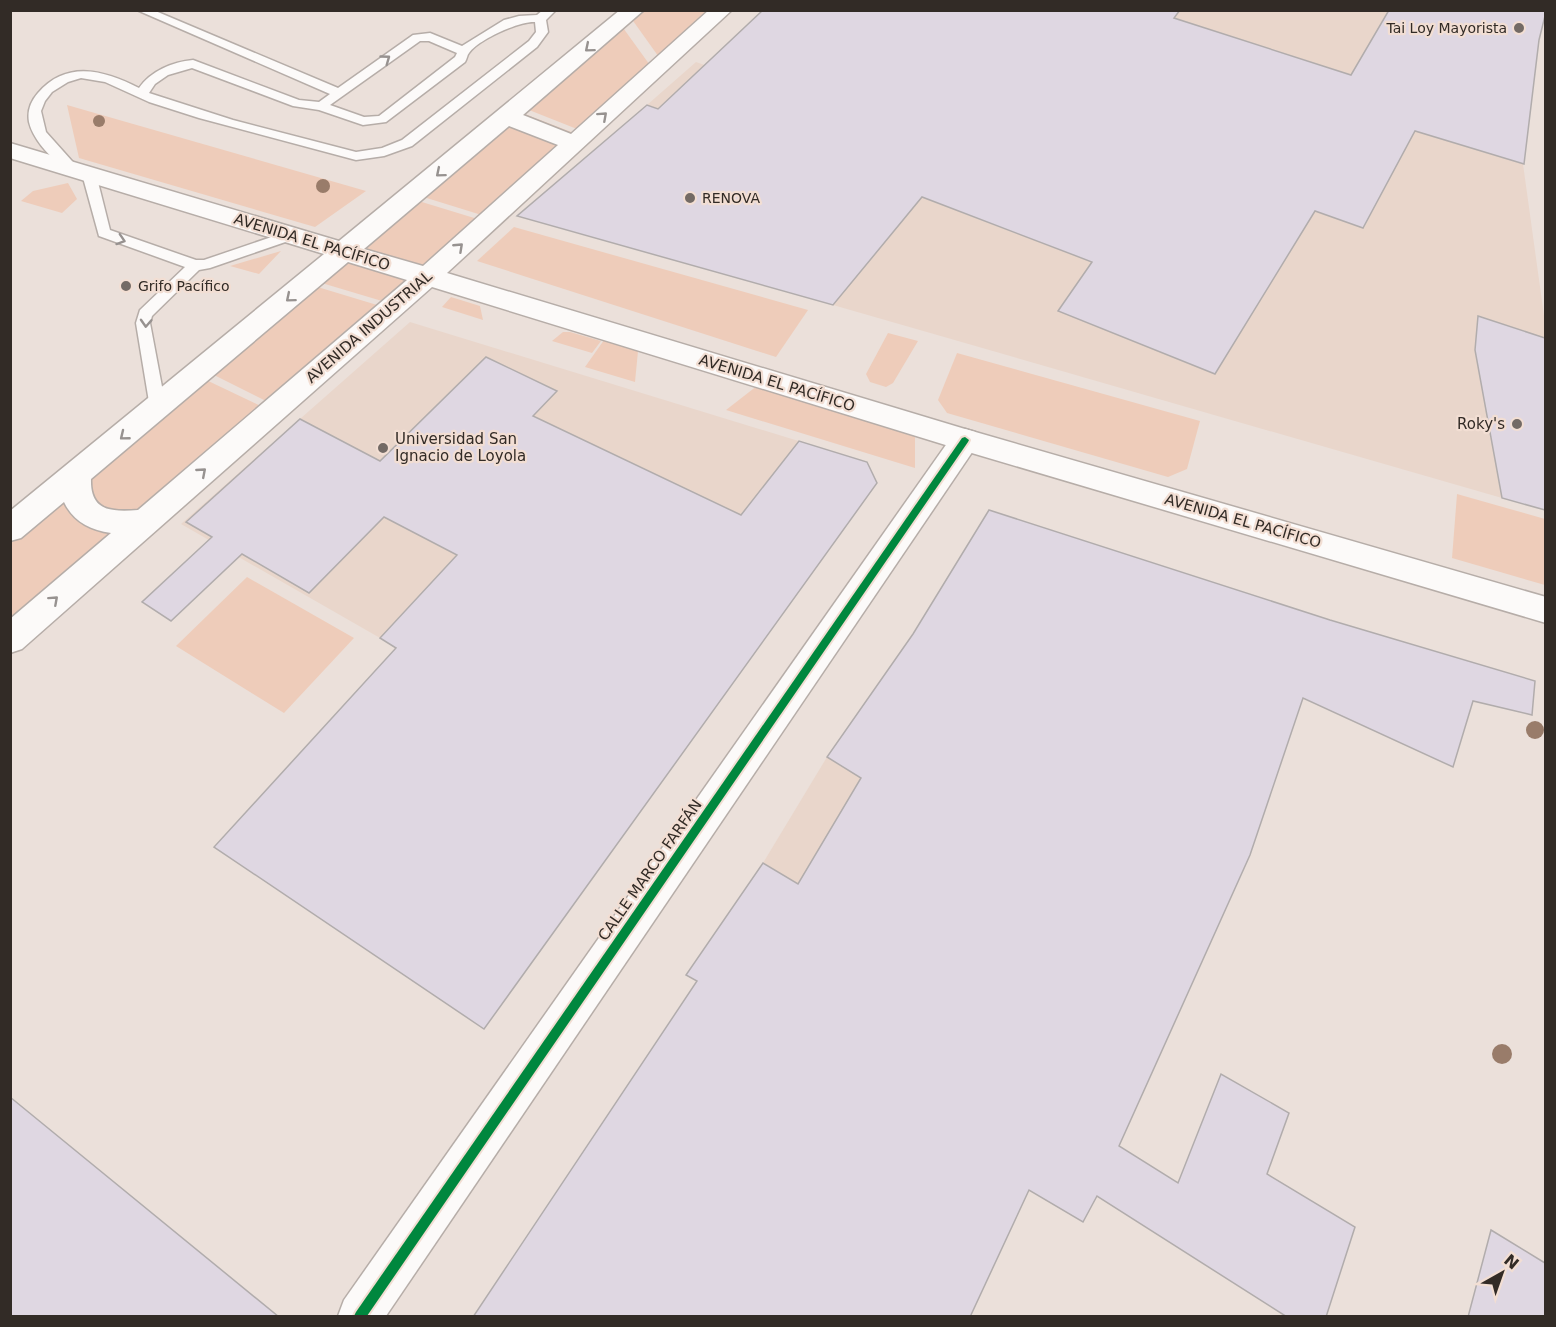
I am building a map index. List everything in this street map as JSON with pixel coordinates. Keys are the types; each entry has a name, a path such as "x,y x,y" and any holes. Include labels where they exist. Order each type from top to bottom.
{"main road":[{"path":"19,522 634,10"},
{"name":"AVENIDA INDUSTRIAL","path":"10,639 427,277 722,10"},
{"path":"507,117 574,143"},
{"name":"AVENIDA EL PACÍFICO","path":"10,150 965,440 1545,610"},
{"name":"CALLE MARCO FARFÁN","path":"360,1317 965,440"},
{"path":"76,475 74,488 76,498 83,508 98,519 111,524 145,521"},
{"path":"19,522 48,511 63,512 95,535 101,558"}],"lane":[{"path":"142,10 338,93"},
{"path":"143,93 148,84 161,75 178,66 193,64 297,103 321,106 363,122 382,119 461,59 463,51 513,21 540,19 551,10"},
{"path":"292,235 205,265 195,265 104,234 81,172 49,144 33,119 36,103 54,84 80,73 111,78 154,100 356,156 371,155 407,143 533,44 542,32 540,19"},
{"path":"321,106 417,38 430,37 463,51"},
{"path":"158,408 143,322 146,314 195,265"}],"shaded area":[{"path":"1180,10 1389,11 1351,75 1174,18"},
{"path":"639,11 717,11 661,60 631,18"},
{"path":"621,25 652,68 582,131 524,108"},
{"path":"696,62 744,79 865,175 1017,234 1032,216 1041,243 1113,269 1109,277 1088,268 1059,311 1214,374 1315,211 1364,228 1387,184 1388,123 1523,164 1545,323 1545,338 1478,316 1475,350 1502,498 833,305 885,241 705,127 647,105"},
{"path":"67,105 366,191 315,227 79,158"},
{"path":"517,111 579,135 488,217 417,195"},
{"path":"68,183 77,199 62,213 21,201 33,191"},
{"path":"412,199 484,221 426,274 351,250"},
{"path":"514,227 808,310 776,357 477,261"},
{"path":"281,251 259,274 230,266"},
{"path":"346,254 421,278 392,304 315,281"},
{"path":"311,285 387,308 274,405 208,372"},
{"path":"451,297 480,306 483,320 442,307"},
{"path":"410,322 867,462 877,483 652,794 181,524"},
{"path":"563,332 601,341 592,353 552,341"},
{"path":"609,333 639,341 635,382 585,367"},
{"path":"888,333 918,341 893,383 886,387 870,382 866,374"},
{"path":"957,353 1200,421 1187,469 1168,477 947,413 938,400"},
{"path":"202,378 269,410 11,638 11,536"},
{"path":"762,382 915,428 915,468 726,410"},
{"path":"1457,494 1545,519 1545,585 1452,558"},
{"path":"247,577 354,638 284,713 176,646"},
{"path":"827,757 861,778 955,979 763,863"}],"building":[{"path":"763,10 1180,10 1174,18 1351,75 1389,10 1545,10 1545,16 1539,40 1524,164 1415,131 1363,228 1315,211 1215,374 1058,311 1092,262 922,197 833,305 517,216 647,105 658,109"},
{"name":"Roky's","path":"1478,316 1545,338 1545,510 1502,498 1475,350"},
{"path":"486,357 557,391 533,416 741,515 799,441 867,462 877,483 484,1029 214,847 396,648 380,638 457,555 384,517 309,593 242,554 171,621 142,602 212,537 186,522 300,419 380,461"},
{"path":"989,510 1330,620 1535,681 1532,715 1473,701 1453,767 1303,698 1250,855 1119,1146 1178,1183 1221,1074 1289,1113 1267,1174 1355,1227 1326,1317 1287,1317 1097,1196 1083,1222 1029,1190 970,1317 473,1317 697,981 686,975 763,863 798,884 861,778 827,757 913,634"},
{"path":"10,1097 279,1317 10,1317"},
{"path":"1491,1230 1545,1263 1545,1317 1468,1317"}],"cycle path":[{"path":"360,1316 965,440"}],"place":[{"name":"Tai Loy Mayorista","path":"1519,28"},
{"name":"RENOVA","path":"690,198"},
{"name":"Grifo Pacífico","path":"126,286"},
{"name":"Roky's","path":"1517,424"},
{"name":"Universidad San Ignacio de Loyola","path":"383,448"}]}
